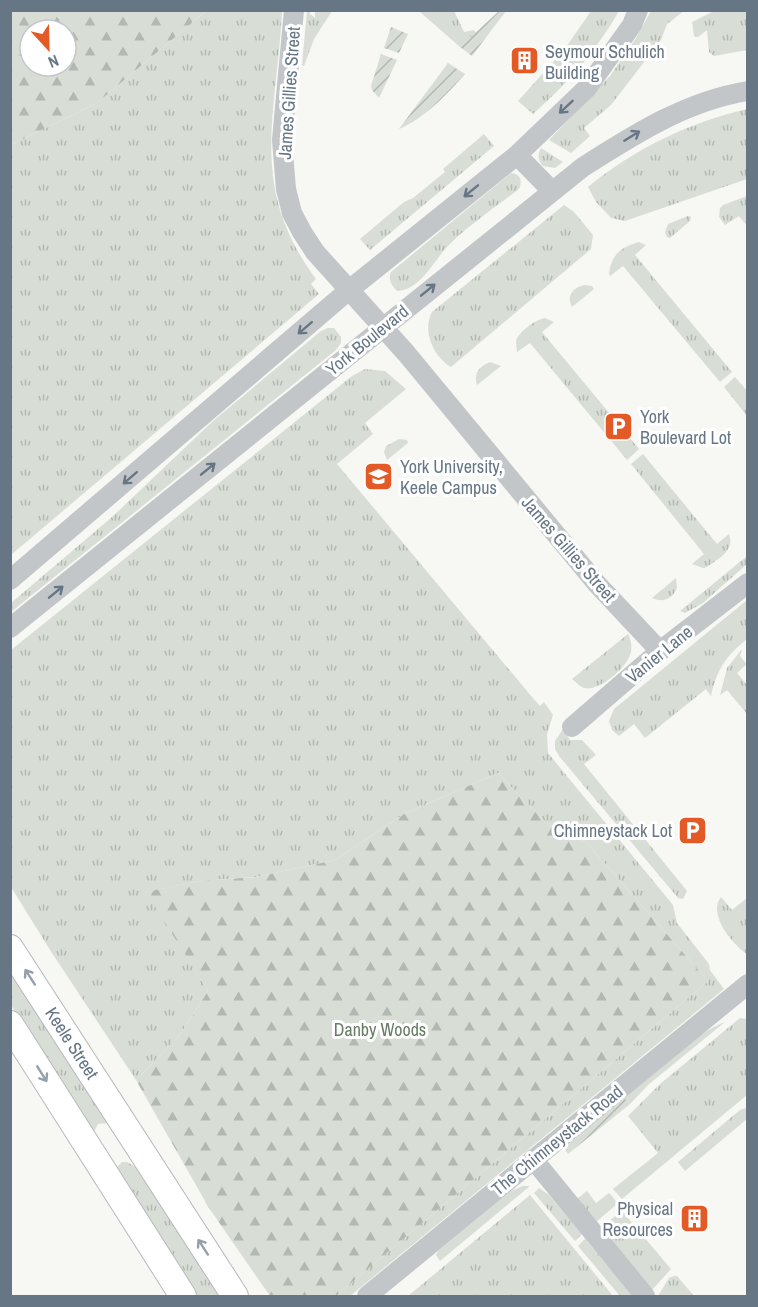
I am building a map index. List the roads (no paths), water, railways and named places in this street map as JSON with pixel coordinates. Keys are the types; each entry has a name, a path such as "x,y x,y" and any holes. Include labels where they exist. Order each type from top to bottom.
{"main road":[{"name":"Keele Street","path":"10,948 235,1296"},
{"path":"10,1024 183,1296"},
{"path":"96,1160 112,1145 134,1139"}],"street":[{"name":"James Gillies Street","path":"294,10 282,140 286,189 292,213 302,232 315,252 383,328 597,584 660,651"},
{"path":"10,580 349,290 516,155 587,88 632,24 638,10"},
{"name":"York Boulevard","path":"10,628 583,167 660,119 696,104 747,91"},
{"path":"516,155 552,191"},
{"name":"Vanier Lane","path":"572,728 660,651 747,583"},
{"name":"The Chimneystack Road","path":"367,1296 747,984"},
{"path":"533,1159 645,1296"}],"place":[{"name":"Seymour Schulich Building","path":"524,61"},
{"name":"York Boulevard Lot","path":"619,426"},
{"name":"York University, Keele Campus","path":"379,476"},
{"name":"Chimneystack Lot","path":"693,830"},
{"name":"Physical Resources","path":"694,1218"}],"park label":[{"name":"Danby Woods","path":"380,1029"}]}
